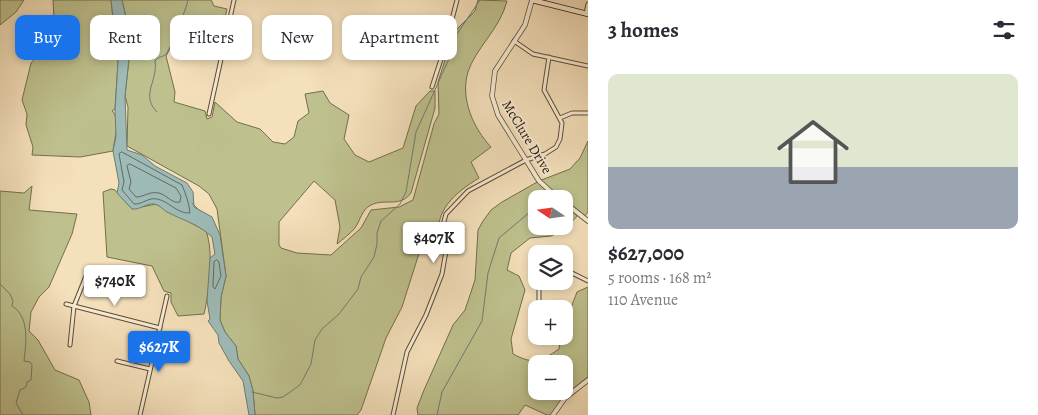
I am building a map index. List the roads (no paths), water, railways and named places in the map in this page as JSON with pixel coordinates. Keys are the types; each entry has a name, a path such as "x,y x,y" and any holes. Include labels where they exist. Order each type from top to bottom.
{"main road":[{"path":"532,0 587,13"}],"street":[{"path":"209,114 234,0"},
{"path":"432,87 457,0"},
{"name":"McClure Drive","path":"532,0 525,25 496,69 492,83 492,96 498,116 541,183 549,190"},
{"path":"587,13 588,4"},
{"path":"514,41 533,54 588,66"},
{"path":"393,415 407,352 426,315 442,274 446,252 442,229 446,214 468,191 526,160 546,154 556,147 562,134 560,118 544,90 549,57"},
{"path":"560,118 572,113 588,113"},
{"path":"573,209 588,221"},
{"path":"573,274 588,281"},
{"path":"70,345 74,306 86,276"},
{"path":"140,415 167,296"},
{"path":"66,304 160,328"},
{"path":"117,361 150,369"},
{"path":"553,415 564,398 588,380"}],"water":[{"path":"111,0 122,0 125,15 113,15"},
{"path":"118,60 129,60 125,96 127,150 142,155 155,166 187,183 193,192 194,207 212,217 220,235 226,276 221,297 220,320 225,332 236,346 238,359 249,376 253,391 255,415 249,415 243,381 229,361 219,343 218,335 208,321 210,319 207,301 210,258 215,254 212,237 196,225 167,212 159,206 151,204 132,209 117,193 119,183 113,151 116,136 115,111"}],"waterway":[{"path":"157,112 150,100 155,61 167,52 178,29 188,0"},
{"path":"252,392 277,398 283,397 300,385 311,364 315,340 322,329 339,314 358,289 361,277 374,257 377,233 381,221 400,204 406,192 416,132 448,61 454,38 480,0"},
{"path":"192,203 200,211"},
{"path":"437,415 442,392 482,321 488,273 499,238 528,214"},
{"path":"0,284 10,294 13,301 12,306 22,317 26,331 24,361 30,362 32,365 31,380 27,382 26,387 20,390 16,403 23,415"}]}
